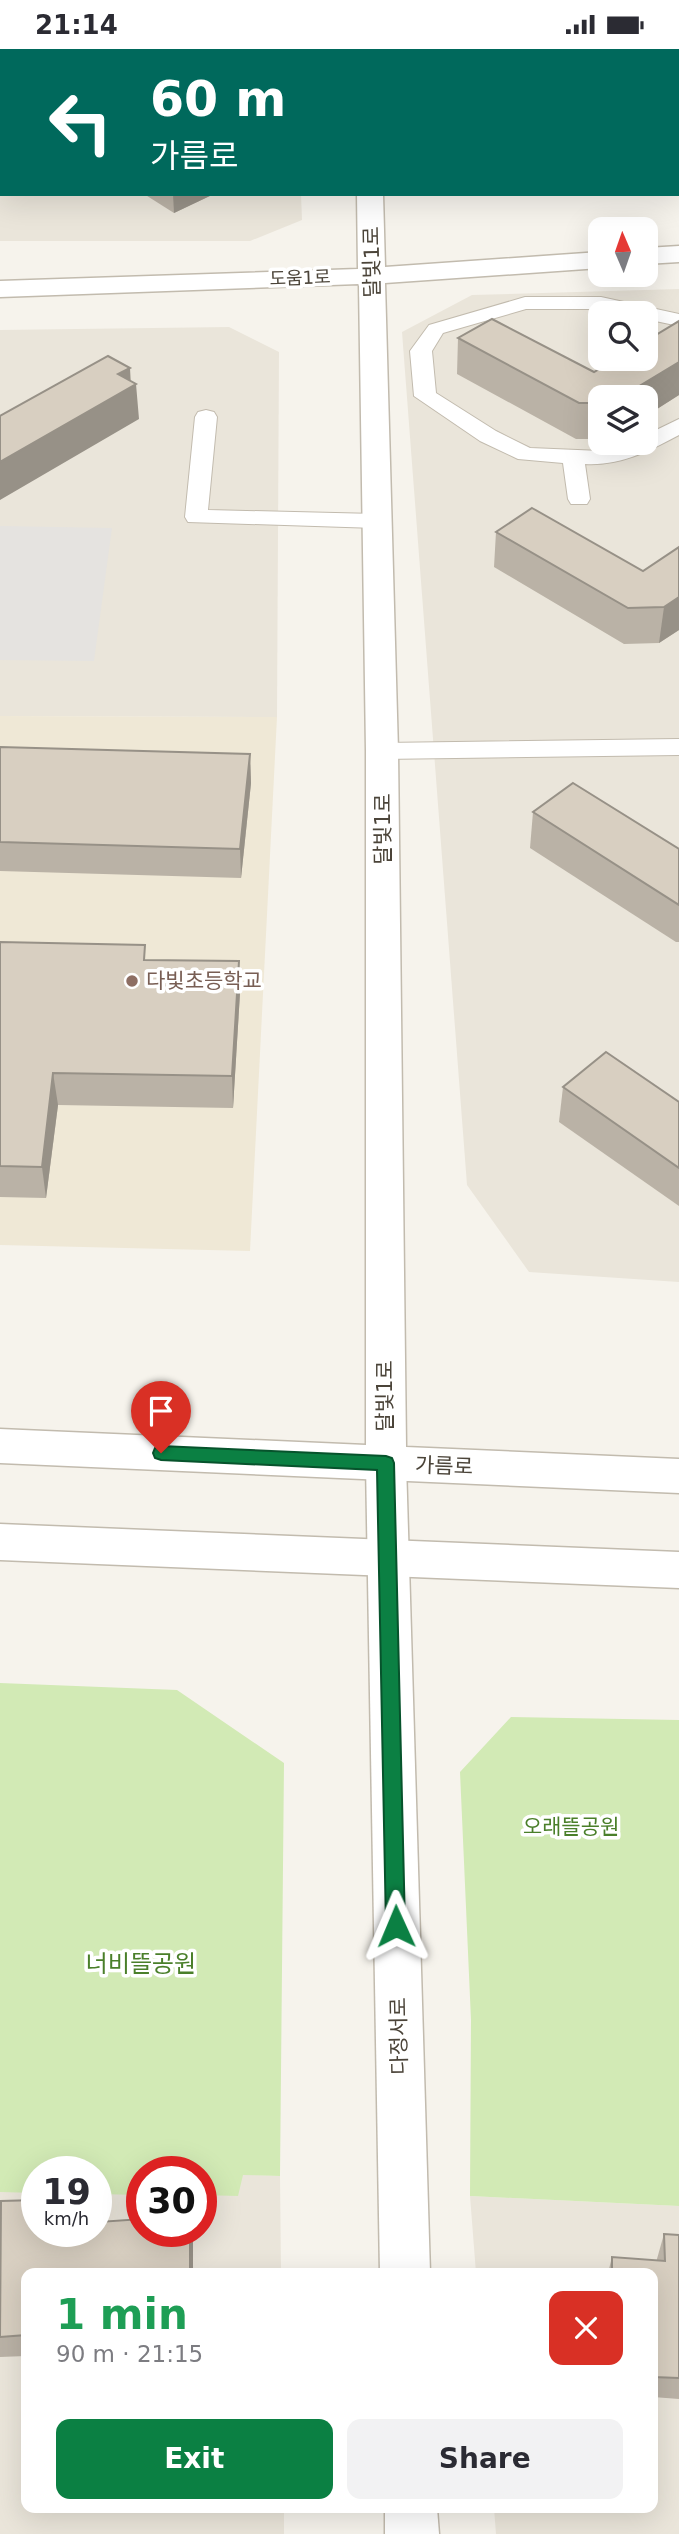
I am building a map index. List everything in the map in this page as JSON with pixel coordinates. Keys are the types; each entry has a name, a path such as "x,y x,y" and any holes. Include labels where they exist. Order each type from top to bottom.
{"street":[{"name":"달빛1로","path":"370,196 382,751 386,1463"},
{"path":"658,255 679,254"},
{"name":"도움1로","path":"0,289 373,276 588,261"},
{"name":"가름로","path":"0,1446 679,1475"},
{"name":"다정서로","path":"386,1463 405,2268"},
{"path":"0,1542 679,1570"},
{"path":"411,2513 412,2534"}],"lane":[{"path":"679,320 601,303 525,303 436,329 421,351 425,396 488,436 526,454 601,458 631,451 679,426"},
{"path":"206,417 196,517 376,521"},
{"path":"573,457 579,499"},
{"path":"382,751 679,747"}],"shaded area":[{"path":"0,196 301,196 302,220 250,241 0,241"},
{"path":"679,289 679,1282 529,1272 467,1185 402,332 472,295"},
{"path":"229,327 279,352 277,717 0,716 0,330"},
{"path":"0,526 112,528 94,661 0,660"},
{"name":"다빛초등학교","path":"0,716 277,717 250,1251 0,1245"},
{"path":"0,2166 21,2167 21,2247 112,2247 112,2171 126,2171 126,2247 217,2247 217,2174 280,2176 281,2268 21,2268 21,2513 284,2513 284,2534 0,2534"},
{"path":"470,2196 679,2206 679,2534 496,2534 494,2513 658,2513 658,2268 476,2268"}],"green space":[{"name":"너비뜰공원","path":"0,1683 177,1690 284,1763 280,2176 243,2175 238,2196 217,2195 217,2156 126,2156 126,2195 112,2194 112,2156 21,2156 21,2193 0,2192"},
{"name":"오래뜰공원","path":"511,1717 679,1720 679,2206 470,2196 471,2020 460,1772"}],"building":[{"path":"492,319 588,371 658,371 658,334 679,321 679,362 641,385 588,385 588,403 579,403 458,338"},
{"path":"108,356 130,368 118,374 136,384 0,462 0,416"},
{"path":"532,508 643,571 679,547 679,597 664,607 628,608 496,532"},
{"path":"0,747 250,754 240,849 0,842"},
{"path":"573,783 679,849 679,905 533,812"},
{"path":"0,942 145,945 144,960 239,961 232,1076 53,1073 42,1167 0,1166"},
{"path":"606,1052 679,1102 679,1168 563,1087"},
{"path":"21,2200 21,2247 112,2247 112,2221 126,2220 126,2247 190,2247 190,2268 21,2268 21,2335 0,2337 1,2201"},
{"path":"664,2234 679,2235 679,2378 658,2377 658,2268 612,2268 612,2257 665,2261"}],"place":[{"name":"다빛초등학교","path":"132,981"}],"route":[{"path":"161,1453 386,1463 396,1926"}]}
